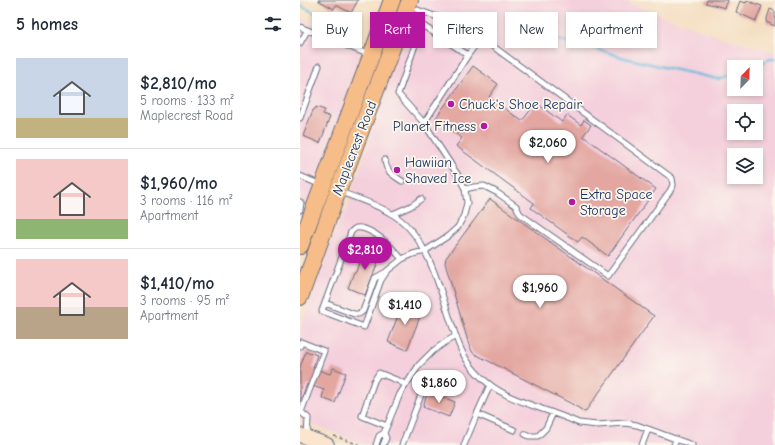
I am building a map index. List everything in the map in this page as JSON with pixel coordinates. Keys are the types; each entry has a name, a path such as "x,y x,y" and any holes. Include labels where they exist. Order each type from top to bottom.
{"main road":[{"name":"Maplecrest Road","path":"300,297 371,55 392,0"},
{"name":"Maplecrest Road","path":"300,246 331,188 409,4"},
{"path":"304,436 327,445"}],"lane":[{"path":"409,4 415,9 433,15"},
{"path":"325,303 354,314 359,314 363,311 375,278 402,259 413,254 426,251 448,236 458,226 464,214 467,202 465,189 459,177 424,123 398,94 422,25 468,55"},
{"path":"300,27 371,55"},
{"path":"300,43 307,30"},
{"path":"424,123 473,48"},
{"path":"465,189 484,186 496,192 516,206 520,214 608,276 673,185 672,178 496,48"},
{"path":"300,118 320,66"},
{"path":"385,160 389,172 402,181"},
{"path":"300,176 393,214 412,230 426,251 461,350 469,364 480,377 490,385 513,398 579,422 597,425 625,423 637,425 692,445"},
{"path":"393,214 411,206 421,199"},
{"path":"300,202 300,210"},
{"path":"387,271 364,326 322,311 351,232 356,228 369,230 383,239 402,259"},
{"path":"376,445 380,436 384,433 400,394 420,365 433,350 456,336"},
{"path":"300,346 302,342 324,351 301,411 308,418 304,436"},
{"path":"387,426 362,416 374,381 379,373 406,385"},
{"path":"464,445 490,385"},
{"path":"402,445 424,387"},
{"path":"525,434 530,436 538,436 546,428 553,413"},
{"path":"477,414 514,430"},
{"path":"642,445 648,429"},
{"path":"383,445 386,438 384,433"},
{"path":"674,445 676,439"}],"shaded area":[{"path":"415,0 620,0 653,12 566,12 566,48 657,48 657,14 715,35 775,52 775,445 367,445 300,420 300,328 339,220 347,208 399,48 425,48 425,12 411,12"},
{"path":"300,17 312,24 312,48 362,48 363,46 353,74 357,76 300,224"}],"building":[{"path":"318,0 358,0 352,12 336,5 334,9"},
{"path":"707,0 728,0 725,8 706,3"},
{"path":"740,1 746,3 747,1 762,6 756,21 736,12"},
{"path":"770,9 775,11 775,26 766,22"},
{"path":"473,66 498,84 489,97 522,121 536,103 562,122 567,115 581,125 584,120 591,125 583,136 656,189 608,256 582,237 578,242 531,208 534,203 456,146 462,138 435,119"},
{"path":"316,107 325,110 323,114 330,117 320,143 303,136 313,110"},
{"path":"490,199 654,316 585,412 473,353 469,345 445,263 446,258"},
{"path":"369,245 381,249 376,261 378,262 365,295 348,288 361,257 364,258"},
{"path":"403,302 423,309 407,350 388,342"},
{"path":"306,351 317,355 313,368 330,374 333,368 346,373 335,403 322,398 324,390 307,384 300,402 300,367"},
{"path":"428,391 455,402 449,417 423,407"}],"waterway":[{"path":"300,5 313,12"},
{"path":"558,40 593,48 625,58 718,79 727,76"},
{"path":"763,63 770,59 775,59"}],"place":[{"name":"Chuck's Shoe Repair","path":"451,104"},
{"name":"Planet Fitness","path":"484,126"},
{"name":"Hawiian Shaved Ice","path":"397,170"},
{"name":"Extra Space Storage","path":"572,202"}]}
